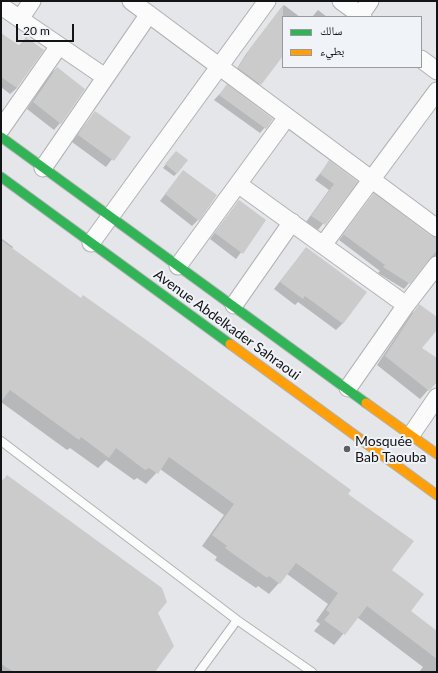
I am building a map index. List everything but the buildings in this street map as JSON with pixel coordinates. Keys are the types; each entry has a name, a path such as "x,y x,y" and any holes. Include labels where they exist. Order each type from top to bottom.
{"main road":[{"name":"Avenue Abdelkader Sahraoui","path":"1,137 437,454"},
{"name":"Avenue Abdelkader Sahraoui","path":"1,177 437,495"}],"street":[{"path":"20,19 32,1"},
{"path":"132,1 221,66 286,117 372,178 437,228"},
{"path":"91,243 268,1"},
{"path":"341,1 361,16 370,1"},
{"path":"1,6 105,77"},
{"path":"43,168 149,14"},
{"path":"1,129 59,46"},
{"path":"422,60 437,71"},
{"path":"323,245 437,91"},
{"path":"178,266 286,117"},
{"path":"238,184 406,305"},
{"path":"234,305 292,222"},
{"path":"348,388 406,305 437,265"},
{"path":"411,435 437,397"}],"lane":[{"path":"1,442 237,620 312,672"},
{"path":"199,672 237,620"}],"traffic: fast":[{"path":"1,137 366,403"},
{"path":"1,177 230,344"}],"traffic: slow":[{"path":"230,344 437,495"},
{"path":"366,403 437,454"}],"place":[{"name":"Mosquée Bab Taouba","path":"347,449"}]}
